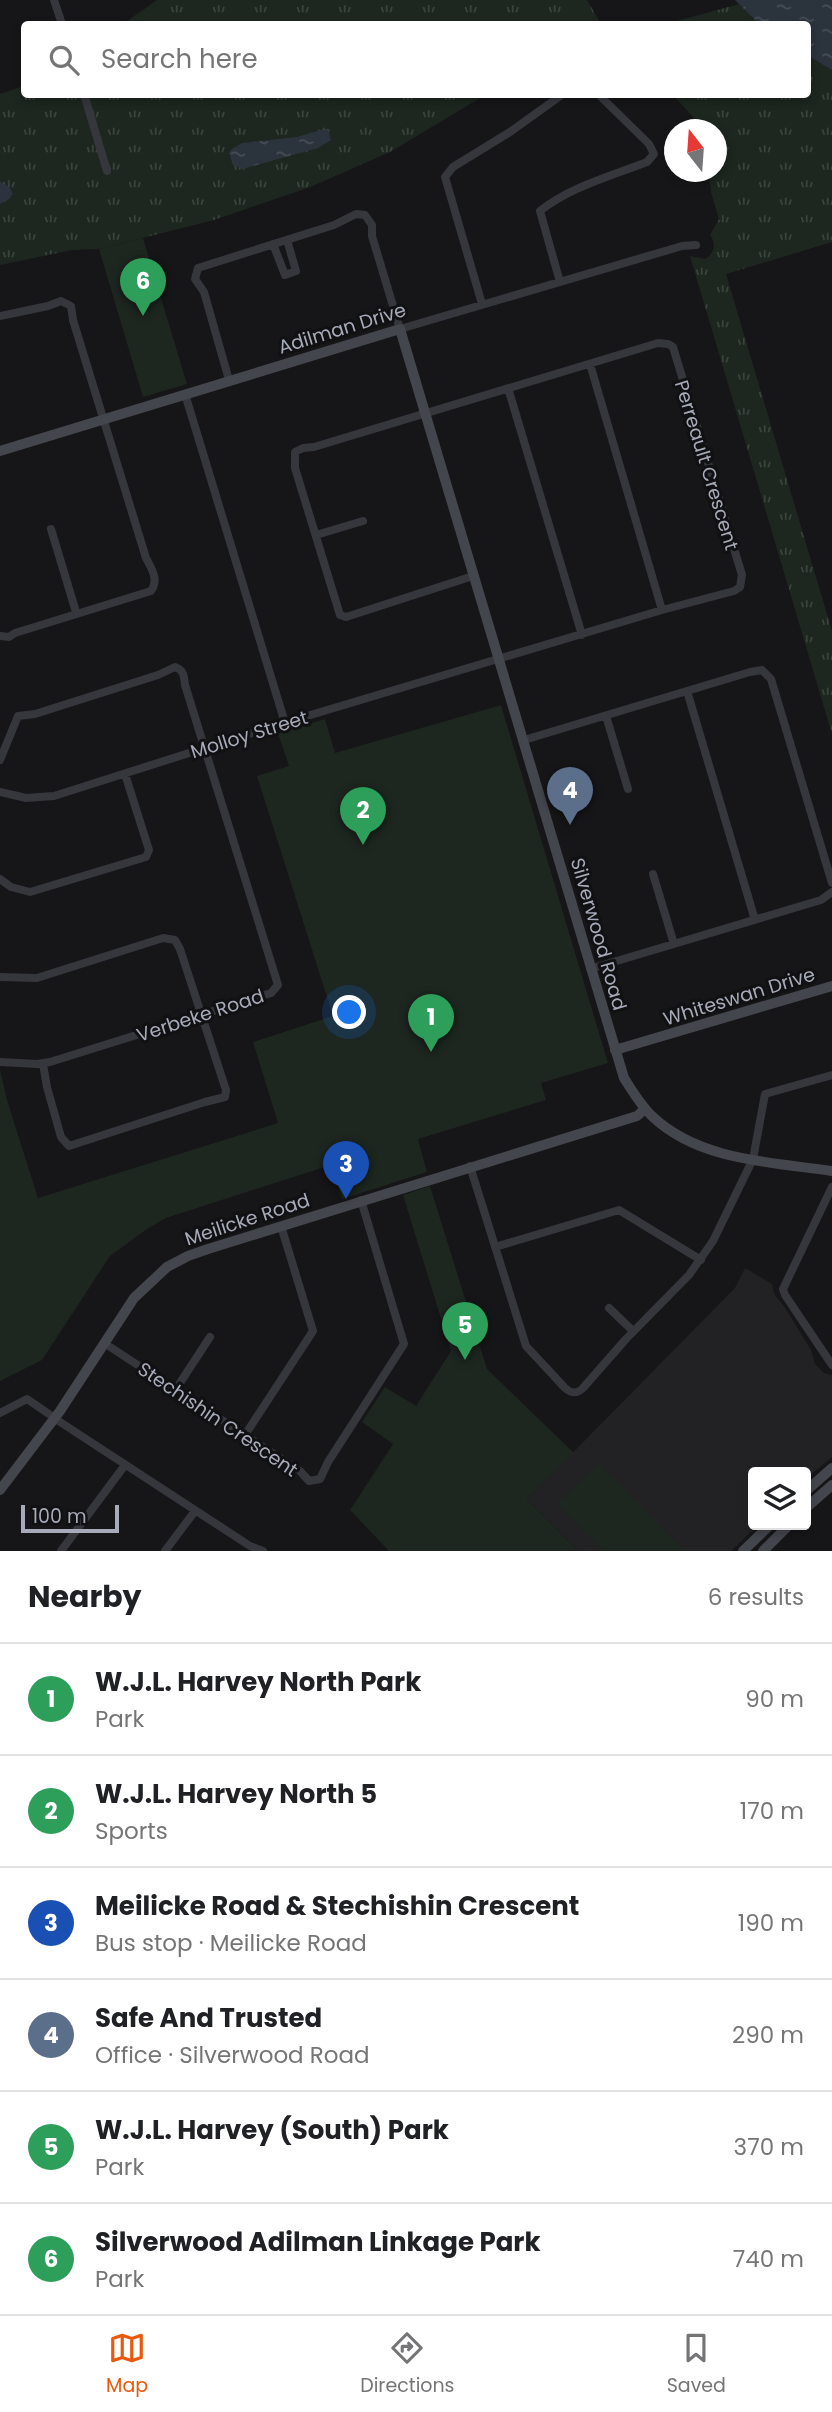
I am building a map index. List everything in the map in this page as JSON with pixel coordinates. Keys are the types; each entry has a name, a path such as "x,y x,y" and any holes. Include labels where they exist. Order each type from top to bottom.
{"street":[{"path":"54,0 61,21"},
{"path":"85,98 107,171"},
{"path":"482,304 445,177 453,167 510,132 557,98"},
{"path":"560,282 540,211 569,192 647,162 654,154 649,144 602,98"},
{"path":"229,380 204,292 195,279 196,272 203,265 287,240 356,214 365,215 372,225 372,236 400,329"},
{"path":"274,244 285,275 296,271 287,240"},
{"name":"Adilman Drive","path":"0,451 482,304 682,246 696,245"},
{"path":"0,316 61,301 71,306 72,320 146,558 155,577 155,586 151,591 76,612 9,637 0,636"},
{"name":"Silverwood Road","path":"400,329 624,1078 645,1109 669,1130 694,1145 753,1159 832,1171"},
{"name":"Perreault Crescent","path":"316,535 295,468 295,452 658,343 673,347 742,582 734,591 498,659"},
{"path":"590,364 662,610"},
{"path":"509,388 582,635"},
{"path":"185,394 285,723"},
{"path":"363,522 316,535 340,615 346,617 473,576"},
{"path":"51,529 76,612"},
{"name":"Molloy Street","path":"0,792 26,798 54,796 498,659"},
{"path":"0,760 18,716 35,714 158,675 175,667 184,674 205,748"},
{"path":"524,740 762,670 771,679 832,883"},
{"path":"687,691 755,920"},
{"path":"606,716 628,789"},
{"name":"Verbeke Road","path":"0,1062 43,1064 271,993 278,985 205,748"},
{"path":"0,879 10,887 30,892 146,857 149,850 125,774"},
{"path":"653,874 674,944"},
{"path":"590,969 821,901 832,892"},
{"path":"0,977 37,978 170,938 178,943 226,1090 225,1097 69,1146 61,1137 43,1064"},
{"name":"Whiteswan Drive","path":"615,1050 832,986"},
{"path":"470,1166 526,1346 570,1393 581,1390 701,1260 753,1159 765,1094 832,1075"},
{"name":"Meilicke Road","path":"2,1484 134,1297 167,1267 188,1256 361,1200 637,1116 645,1109"},
{"path":"832,1188 783,1289 832,1365"},
{"name":"Stechishin Crescent","path":"104,1343 300,1471 309,1481 320,1479 328,1462 404,1344 361,1200"},
{"path":"495,1247 619,1210 701,1260"},
{"path":"246,1435 313,1331 281,1226"},
{"path":"609,1308 633,1331"},
{"path":"176,1389 210,1337"},
{"path":"0,1413 27,1399 195,1511 250,1546 263,1551"},
{"path":"61,1551 125,1465"},
{"path":"811,1487 832,1468"},
{"path":"811,1504 832,1485"},
{"path":"165,1551 195,1511"},
{"path":"743,1551 765,1530"},
{"path":"763,1551 784,1530"}],"shaded area":[{"path":"745,1268 772,1284 774,1294 811,1350 815,1364 824,1373 832,1375 832,1457 811,1475 811,1467 748,1467 748,1530 753,1530 731,1551 578,1551 527,1499 735,1288"}],"green space":[{"path":"157,0 587,0 599,21 127,21"},
{"path":"739,4 756,21 677,21"},
{"path":"811,58 832,70 832,242 726,274 832,631 832,734 690,256 705,259 714,248 710,235 719,219 710,182 727,182 727,119 695,119 676,98 811,98"},
{"path":"21,87 21,98 480,98 390,152 310,187 214,220 99,249 72,250 0,265 0,94"},
{"path":"143,238 187,384 143,397 99,249"},
{"path":"501,705 608,1063 541,1083 546,1100 418,1139 427,1172 342,1199 331,1165 166,1218 110,1256 42,1360 0,1381 0,1069 38,1198 278,1123 253,1042 333,1016 257,776 289,766 278,733 325,719 335,753"},
{"path":"430,1186 487,1369 574,1453 527,1499 578,1551 389,1551 350,1510 393,1444 362,1422 385,1387 416,1406 451,1351 403,1195"},
{"path":"599,1463 685,1551 603,1551 557,1504"}],"water":[{"path":"735,0 832,0 832,70 811,58 811,21 756,21"},
{"path":"328,129 331,140 318,148 242,169 233,165 229,153 242,143 297,137"},
{"path":"0,182 9,187 13,194 0,204"}],"place":[{"name":"Silverwood Adilman Linkage Park","path":"143,316"},
{"name":"Safe And Trusted","path":"570,825"},
{"name":"W.J.L. Harvey North 5","path":"363,845"},
{"name":"W.J.L. Harvey North Park","path":"431,1052"},
{"name":"Meilicke Road & Stechishin Crescent","path":"346,1199"},
{"name":"W.J.L. Harvey (South) Park","path":"465,1360"}]}
